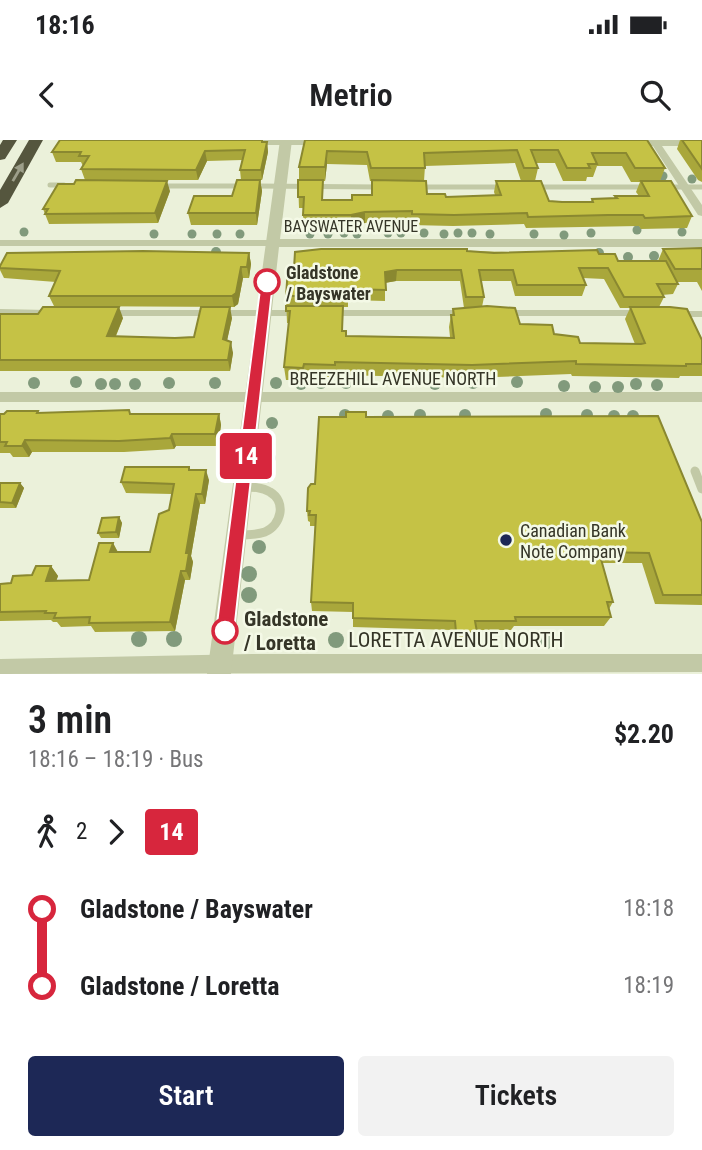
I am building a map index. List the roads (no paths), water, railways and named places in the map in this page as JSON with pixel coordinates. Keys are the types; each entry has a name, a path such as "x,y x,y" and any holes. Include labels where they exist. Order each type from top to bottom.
{"highway":[{"path":"0,156 10,140"},
{"path":"0,203 36,140"}],"street":[{"path":"220,669 286,141"},
{"path":"655,141 702,213"},
{"path":"230,142 328,142"},
{"path":"619,142 702,142"},
{"name":"BAYSWATER AVENUE","path":"0,243 702,243"},
{"name":"BREEZEHILL AVENUE NORTH","path":"0,397 702,397"},
{"name":"LORETTA AVENUE NORTH","path":"0,669 668,668 702,663"}],"lane":[{"path":"50,185 78,186"},
{"path":"146,186 385,187"},
{"path":"412,187 509,187"},
{"path":"523,187 647,187"},
{"path":"660,187 702,187"},
{"path":"0,313 56,313"},
{"path":"111,313 302,313"},
{"path":"330,313 467,313"},
{"path":"495,313 647,313"},
{"path":"674,313 702,314"},
{"path":"695,471 702,489"},
{"path":"237,534 262,533 271,529 280,513 279,501 274,493 257,487 243,487"}],"place":[{"name":"Gladstone / Bayswater","path":"267,282"},
{"name":"Canadian Bank Note Company","path":"506,540"},
{"name":"Gladstone / Loretta","path":"225,631"}]}
